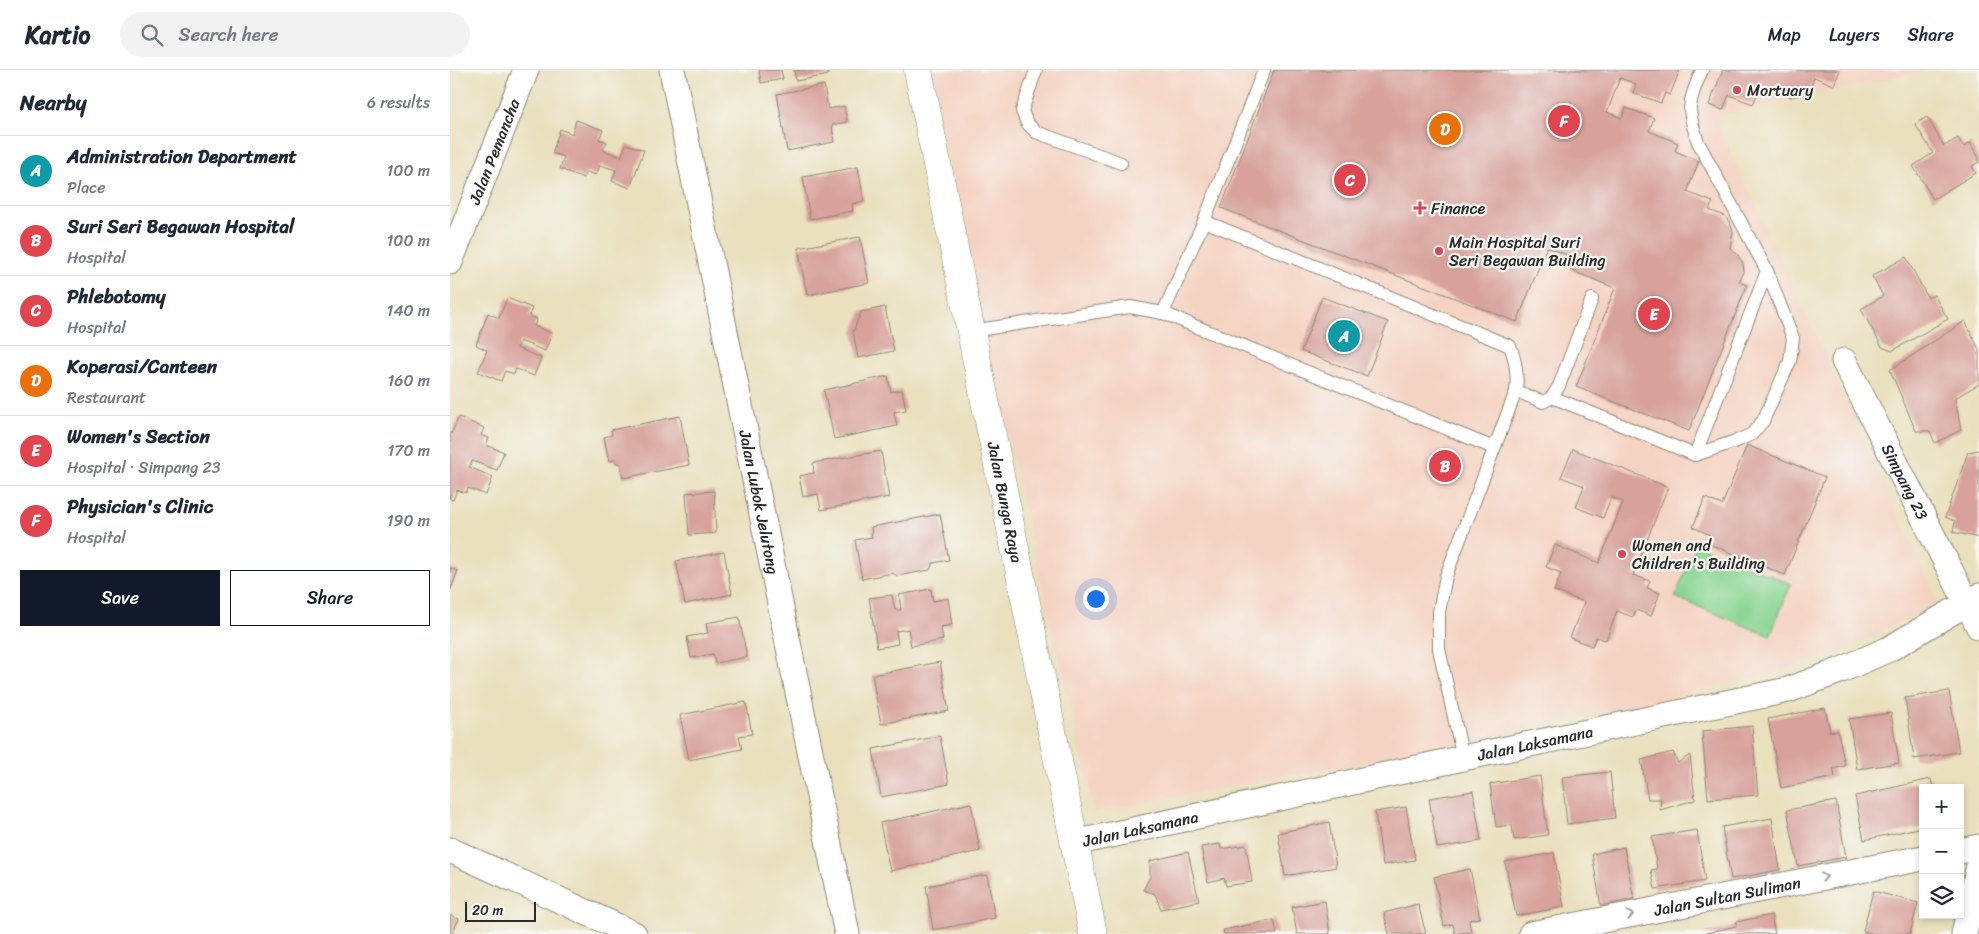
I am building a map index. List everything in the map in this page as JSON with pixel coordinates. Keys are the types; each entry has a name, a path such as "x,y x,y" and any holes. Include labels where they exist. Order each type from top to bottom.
{"street":[{"name":"Jalan Pemancha","path":"450,262 526,70"},
{"name":"Jalan Lubok Jelutong","path":"672,70 848,934"},
{"name":"Jalan Bunga Raya","path":"918,70 1093,934"},
{"name":"Simpang 23","path":"1844,361 1973,599"},
{"name":"Jalan Laksamana","path":"1074,843 1463,758 1788,690 1889,649 1973,599"},
{"path":"1973,599 1979,627"},
{"path":"1964,850 1979,847"},
{"path":"450,850 634,934"},
{"name":"Jalan Sultan Suliman","path":"1531,934 1919,859"},
{"path":"1964,934 1979,865"}],"lane":[{"path":"1036,70 1022,111 1026,123 1036,132 1121,163"},
{"path":"1163,312 1204,221 1264,70"},
{"path":"1552,397 1695,455 1752,434 1763,421 1790,361 1793,338 1767,271 1698,142 1690,119 1688,105 1702,70"},
{"path":"1204,221 1510,346 1515,358 1518,374 1516,391 1446,576 1439,612 1439,649 1463,758"},
{"path":"1695,455 1767,271"},
{"path":"1516,391 1543,402 1552,397 1559,386 1592,299"},
{"path":"971,331 1130,307 1163,312 1494,448"}],"shaded area":[{"path":"930,70 1927,70 1715,117 1939,603 1880,634 1836,653 1763,676 1453,746 1094,812 983,330"}],"green space":[{"path":"1696,545 1791,584 1770,636 1675,597"}],"building":[{"path":"759,70 781,70 783,79 761,83"},
{"path":"794,70 827,70 828,75 796,81"},
{"name":"Main Hospital Suri Seri Begawan Building","path":"1274,70 1680,70 1670,95 1665,93 1661,103 1633,93 1636,84 1620,78 1607,112 1622,118 1626,108 1654,118 1649,131 1678,143 1675,151 1699,161 1687,192 1713,202 1709,210 1725,216 1733,231 1730,248 1743,263 1744,272 1739,282 1747,285 1689,431 1576,387 1615,288 1570,270 1575,258 1547,247 1517,322 1221,208"},
{"name":"Mortuary","path":"1723,70 1840,70 1834,85 1814,77 1808,94 1791,97 1761,86 1753,104 1729,95 1723,110 1709,105"},
{"path":"824,85 828,109 844,106 847,122 832,125 834,142 787,151 777,94"},
{"path":"1927,117 1944,146 1958,138 1964,147 1970,143 1979,158 1979,162 1972,166 1976,173 1933,199 1913,166 1933,153 1915,124"},
{"path":"576,120 603,130 599,139 607,142 603,150 621,157 626,144 644,150 630,188 612,181 616,170 600,165 596,175 586,172 584,178 560,169 564,157 552,153 560,129 572,134"},
{"path":"858,167 864,201 852,204 853,211 810,219 803,177"},
{"path":"860,237 869,283 807,295 798,248"},
{"path":"1906,257 1928,298 1934,295 1948,319 1892,351 1882,347 1861,309 1883,296 1872,276"},
{"path":"1322,297 1388,322 1367,376 1301,351"},
{"path":"507,298 532,308 529,316 537,319 534,326 552,333 545,351 520,341 517,348 541,358 534,376 516,369 514,374 505,371 501,381 478,372 487,350 476,345 488,313 499,318"},
{"path":"885,307 894,351 858,358 853,332 861,312"},
{"path":"1965,321 1979,349 1979,384 1955,398 1961,430 1935,443 1930,431 1916,431 1890,370"},
{"path":"888,376 891,392 902,390 906,410 894,412 897,426 834,439 824,390"},
{"path":"680,416 689,465 623,478 620,463 616,463 615,460 609,461 604,437 612,435 611,430"},
{"path":"459,417 484,428 481,435 489,438 486,445 504,452 497,470 472,461 469,467 493,477 486,495 468,488 466,493 457,490 453,500 450,499 450,436"},
{"path":"1747,445 1825,477 1785,575 1707,543 1710,535 1693,527 1705,498 1722,505"},
{"name":"Women and Children's Building","path":"1573,449 1668,487 1633,575 1650,581 1647,588 1660,593 1651,616 1636,610 1633,617 1617,611 1606,640 1596,637 1592,646 1570,638 1584,602 1554,591 1561,573 1546,567 1555,545 1599,563 1623,502 1611,497 1603,518 1576,507 1584,486 1561,477"},
{"path":"1979,450 1979,538 1953,532 1955,521 1945,517 1968,452"},
{"path":"881,451 889,497 821,510 818,494 803,497 799,476 814,473 813,463"},
{"path":"714,491 716,533 689,535 686,493"},
{"path":"940,514 949,560 933,563 930,570 897,576 893,573 862,579 855,540 872,537 871,527"},
{"path":"724,552 732,594 685,604 676,561"},
{"path":"450,568 458,571 450,591"},
{"path":"931,589 933,601 948,598 952,625 941,627 943,640 911,646 908,629 896,631 898,644 877,648 869,598 892,595 895,610 901,610 899,595"},
{"path":"739,617 747,657 715,663 713,654 691,658 687,637 708,633 706,623"},
{"path":"940,662 949,711 881,724 872,675"},
{"path":"1949,691 1959,752 1914,759 1905,698"},
{"path":"746,702 752,734 739,736 742,749 689,760 680,715"},
{"path":"1825,708 1830,732 1838,731 1845,766 1833,769 1835,777 1781,788 1768,719"},
{"path":"1891,713 1899,763 1857,769 1849,719"},
{"path":"1752,726 1758,795 1708,799 1702,731"},
{"path":"940,736 949,784 881,797 873,749"},
{"path":"1673,752 1678,763 1690,755 1695,800 1660,810 1661,799 1648,799 1641,760"},
{"path":"1610,772 1615,818 1567,824 1562,777"},
{"path":"1540,776 1548,835 1514,840 1512,825 1496,827 1490,784"},
{"path":"1931,779 1932,784 1919,784 1919,828 1864,840 1855,796"},
{"path":"1473,791 1481,841 1437,848 1429,798"},
{"path":"1836,801 1846,857 1798,866 1787,810"},
{"path":"971,803 980,851 890,871 880,823"},
{"path":"1406,807 1415,860 1383,865 1375,812"},
{"path":"1772,818 1780,870 1731,879 1722,827"},
{"path":"1329,822 1336,867 1285,876 1278,833"},
{"path":"1697,830 1705,881 1655,889 1651,870 1657,869 1652,837"},
{"path":"1220,844 1221,849 1246,845 1252,882 1226,886 1224,878 1208,882 1201,847"},
{"path":"1624,847 1634,899 1601,906 1592,854"},
{"path":"1188,852 1199,901 1161,909 1155,894 1143,890 1150,877 1150,861"},
{"path":"1554,853 1564,907 1516,916 1505,862"},
{"path":"1470,869 1480,918 1469,920 1471,932 1455,934 1453,924 1444,926 1434,877"},
{"path":"987,875 995,918 933,930 926,886"},
{"path":"1873,891 1918,903 1910,934 1875,934 1863,931"},
{"path":"1325,901 1330,934 1297,934 1292,907"},
{"path":"1418,904 1426,934 1389,934 1384,913"},
{"path":"450,915 459,919 452,934 450,934"},
{"path":"1771,915 1775,934 1702,934 1736,926 1736,922"},
{"path":"1274,920 1277,934 1224,934 1223,930"}],"place":[{"name":"Mortuary","path":"1737,90"},
{"name":"Physician's Clinic","path":"1564,121"},
{"name":"Koperasi/Canteen","path":"1445,129"},
{"name":"Phlebotomy","path":"1350,180"},
{"name":"Finance","path":"1420,208"},
{"name":"Main Hospital Suri Seri Begawan Building","path":"1439,251"},
{"name":"Women's Section","path":"1654,314"},
{"name":"Administration Department","path":"1344,336"},
{"name":"Suri Seri Begawan Hospital","path":"1445,466"},
{"name":"Women and Children's Building","path":"1622,554"}]}
